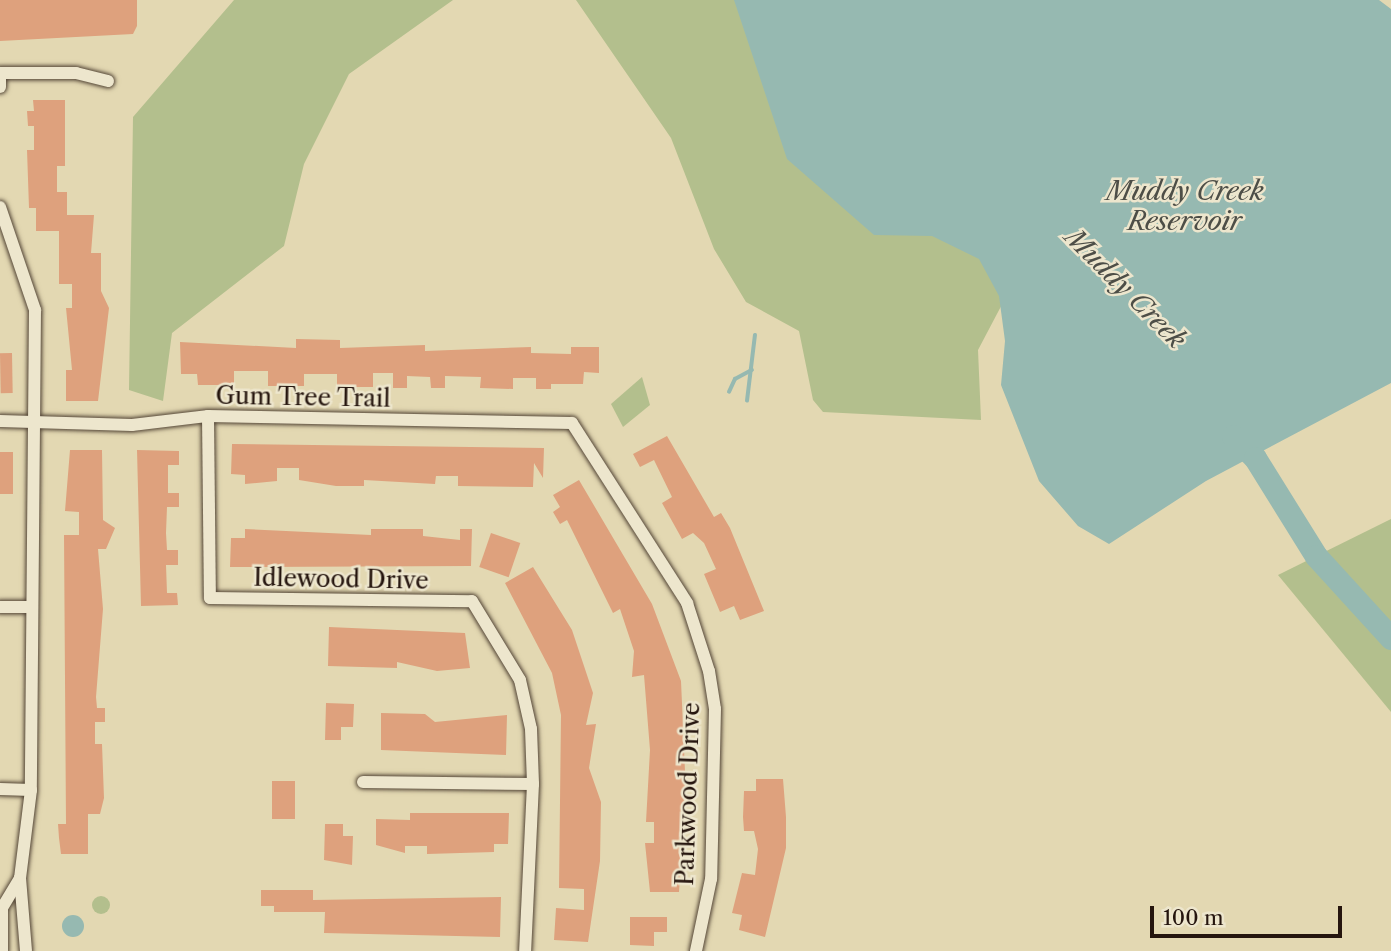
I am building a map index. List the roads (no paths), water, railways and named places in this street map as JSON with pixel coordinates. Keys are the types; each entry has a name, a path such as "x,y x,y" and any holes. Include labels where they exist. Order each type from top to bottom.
{"street":[{"path":"0,87 0,73 76,74 108,81"},
{"path":"0,206 35,310 31,790 20,878 26,951"},
{"name":"Gum Tree Trail","path":"0,421 132,425 208,416 572,423"},
{"name":"Idlewood Drive","path":"208,416 210,598 472,601 520,680 531,729 533,784"},
{"name":"Parkwood Drive","path":"572,423 687,603 709,671 715,709 711,879 696,951"},
{"path":"0,607 32,607"},
{"path":"363,782 533,784 525,951"},
{"path":"0,789 31,790"},
{"path":"2,951 2,908 20,878"}],"water":[{"name":"Muddy Creek Reservoir","path":"734,0 1379,0 1391,9 1391,383 1206,481 1109,544 1078,526 1039,481 1001,385 1005,341 999,296 979,259 932,236 874,235 787,159"},
{"path":"73,915 81,918 84,926 81,934 73,937 65,934 62,926 65,918"}],"waterway":[{"path":"747,401 755,335"},
{"path":"729,392 735,379 752,370"},
{"name":"Muddy Creek","path":"1233,436 1255,458 1316,556 1391,638"}]}
